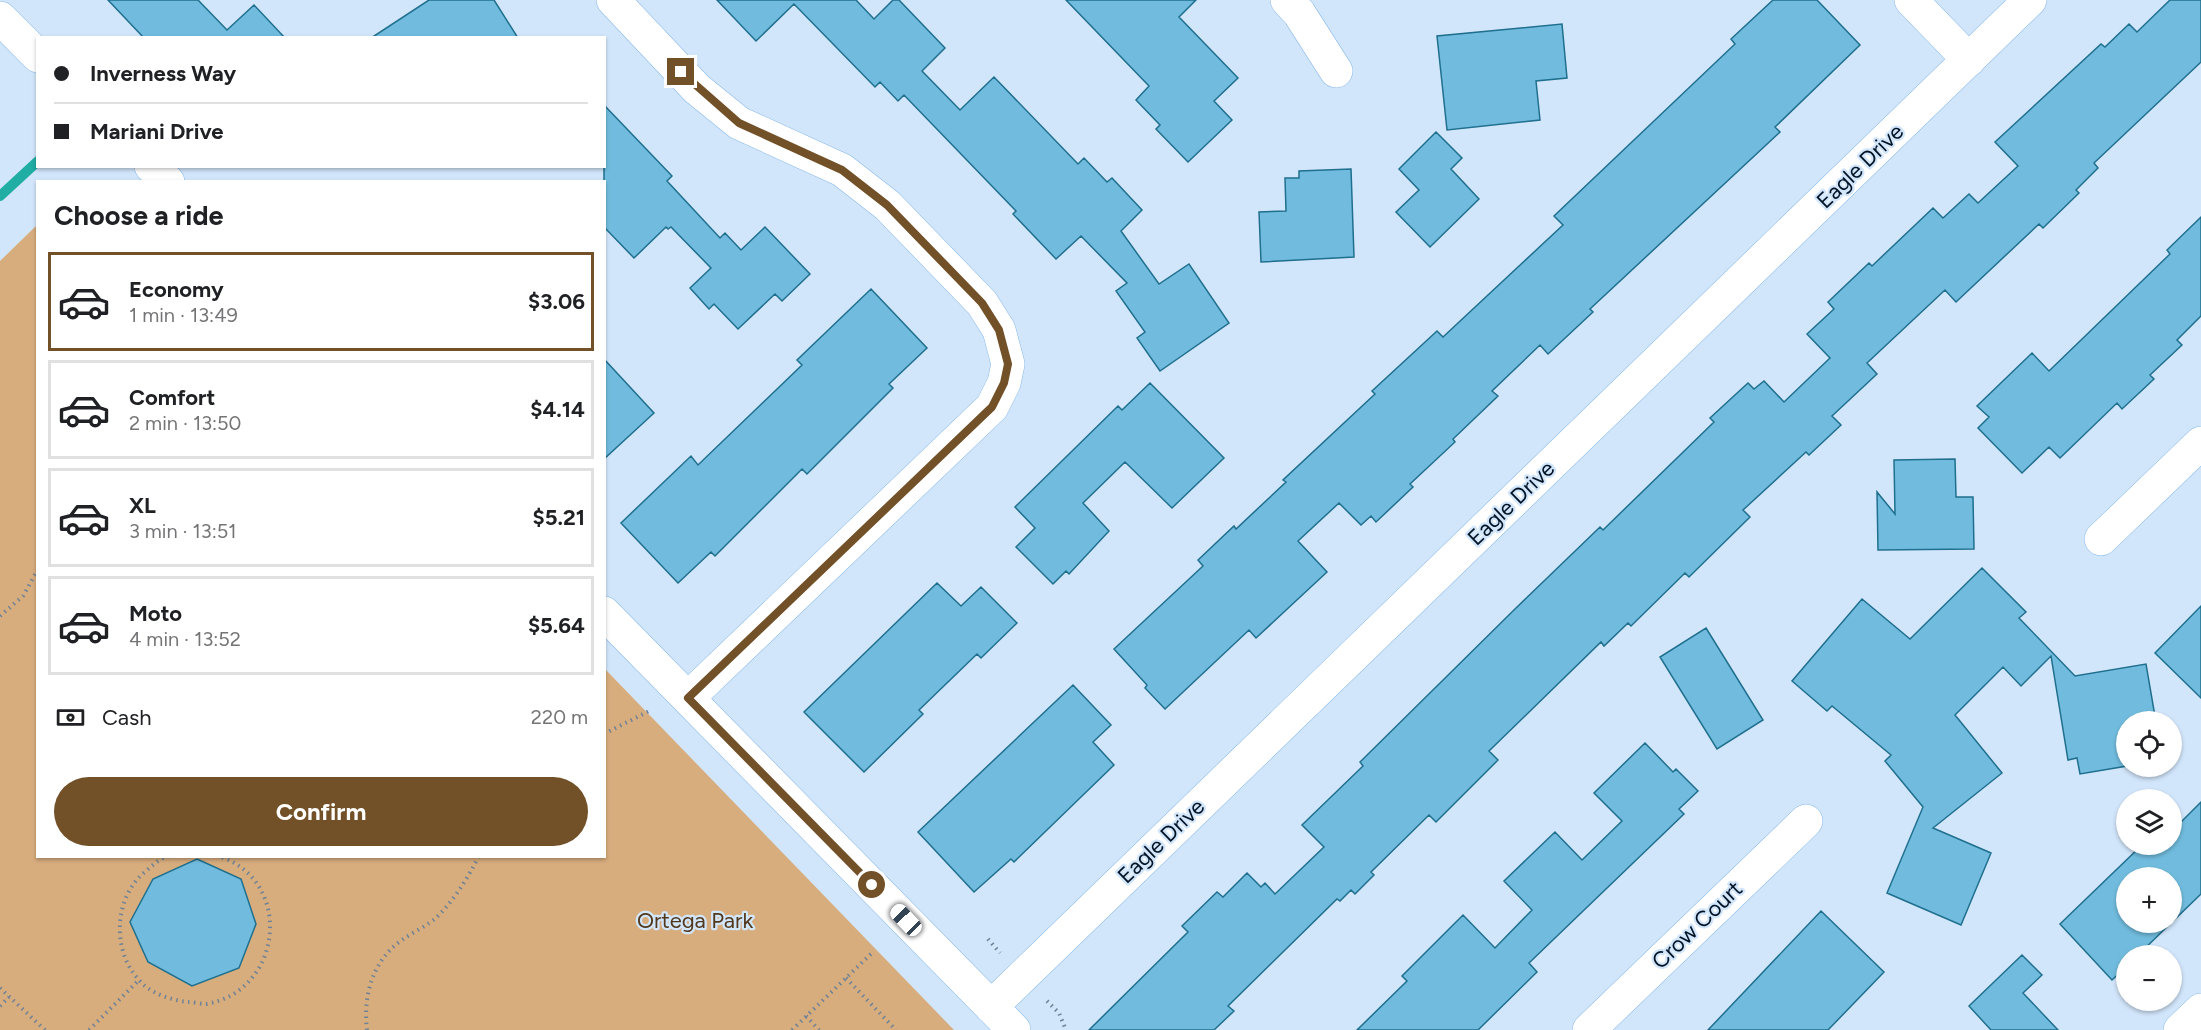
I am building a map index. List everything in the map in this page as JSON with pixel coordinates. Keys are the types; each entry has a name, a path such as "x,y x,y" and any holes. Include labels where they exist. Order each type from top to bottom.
{"street":[{"path":"613,0 697,88 739,123 842,170 887,205 982,303 999,330 1008,364 1004,383 992,407 681,692"},
{"path":"1287,0 1299,13 1336,71"},
{"path":"1911,0 1969,60"},
{"name":"Eagle Drive","path":"991,1007 2030,0"},
{"path":"0,18 36,54"},
{"path":"153,168 166,180"},
{"path":"2101,540 2201,443"},
{"path":"606,615 1014,1030"},
{"name":"Crow Court","path":"1589,1030 1806,821"},
{"path":"2180,1030 2201,1010"}],"path":[{"path":"0,616 23,597 36,573"},
{"path":"606,733 648,713 681,692"},
{"path":"163,858 135,879 120,911 120,946 139,980 168,999 205,1004 241,990 265,961 272,924 261,888 233,861 224,858"},
{"path":"366,1030 364,1010 371,976 399,942 435,919 462,889 478,858"},
{"path":"792,1030 874,951"},
{"path":"846,978 896,1030"},
{"path":"89,1030 139,980"},
{"path":"0,988 45,1030"},
{"path":"0,1006 9,997"},
{"path":"806,1016 819,1030"}],"green space":[{"name":"Ortega Park","path":"36,226 36,858 606,858 606,670 954,1030 0,1030 0,261"}],"building":[{"path":"108,0 198,0 227,30 254,5 283,36 142,36"},
{"path":"429,0 494,0 517,36 374,36"},
{"path":"717,0 856,0 874,19 893,0 899,0 945,48 922,71 960,110 994,77 1078,164 1084,158 1107,182 1112,178 1142,210 1121,231 1159,284 1189,264 1229,323 1160,371 1137,338 1145,332 1116,291 1127,283 1081,236 1056,259 1013,214 1016,211 904,95 898,101 880,82 875,87 794,4 756,41"},
{"path":"1066,0 1196,0 1179,17 1238,78 1214,101 1232,120 1188,162 1156,129 1160,125 1136,100 1149,86"},
{"path":"1773,0 1817,0 1860,45 1775,127 1780,132 1590,309 1593,312 1548,354 1540,345 1492,391 1498,396 1453,439 1455,442 1410,484 1413,487 1376,522 1371,516 1361,525 1339,503 1298,541 1327,572 1256,638 1249,630 1165,709 1145,688 1147,685 1114,649 1203,566 1198,560 1234,526 1236,529 1286,482 1283,480 1375,394 1372,391 1437,331 1443,337 1563,225 1554,216 1735,44 1731,39"},
{"path":"2170,0 2201,0 2201,62 2094,163 2098,168 2076,190 2079,193 2043,228 2039,224 1956,302 1945,290 1867,363 1877,374 1832,416 1841,425 1809,455 1806,452 1743,510 1750,517 1689,577 1685,573 1631,626 1628,623 1604,646 1601,642 1489,751 1498,760 1436,822 1429,815 1371,872 1374,875 1355,894 1351,890 1340,901 1337,899 1228,1006 1234,1011 1214,1030 1089,1030 1188,932 1182,926 1217,892 1223,897 1247,873 1261,887 1265,883 1275,894 1324,847 1302,825 1363,766 1360,762 1600,527 1603,530 1714,422 1710,418 1748,383 1754,389 1764,381 1784,402 1830,358 1807,334 1834,309 1828,302 1869,263 1872,266 1933,208 1943,218 1969,194 1978,203 2018,166 1995,142 2101,44 2105,47 2129,24 2137,32"},
{"path":"1562,24 1567,78 1536,81 1540,120 1447,130 1437,36"},
{"path":"606,107 672,176 667,181 720,238 725,233 741,250 765,227 810,274 782,301 775,294 738,329 714,304 709,309 690,288 711,268 671,227 668,229 666,227 634,258 606,229 606,180 604,180"},
{"path":"1436,132 1462,158 1451,169 1479,199 1430,247 1396,212 1419,190 1399,169"},
{"path":"1351,169 1354,257 1261,262 1259,212 1286,211 1285,178 1299,178 1299,171"},
{"path":"2201,217 2201,316 2177,340 2182,345 2150,375 2154,379 2122,409 2117,403 2060,458 2049,447 2022,473 1978,428 1989,417 1977,406 2032,353 2049,371 2170,254 2167,250"},
{"path":"871,289 927,348 889,384 893,388 807,474 802,469 715,556 711,552 678,583 621,523 691,456 698,465 802,365 797,360"},
{"path":"606,361 654,413 606,457"},
{"path":"1150,383 1224,458 1172,508 1125,462 1083,503 1109,531 1069,574 1066,571 1053,584 1016,547 1035,528 1015,507 1118,406 1122,410"},
{"path":"1955,459 1956,497 1973,497 1974,549 1878,550 1877,492 1895,514 1894,460"},
{"path":"1982,568 2026,612 2019,618 2075,676 2146,664 2154,711 2116,711 2116,768 2080,774 2077,758 2068,760 2051,656 2021,686 2003,667 1955,715 2002,773 1933,828 1991,853 1961,925 1887,893 1923,807 1885,761 1891,755 1832,706 1827,711 1792,681 1862,599 1910,639"},
{"path":"937,583 961,606 981,587 1017,623 981,658 977,654 919,710 923,714 864,772 804,712"},
{"path":"2201,606 2201,698 2155,653"},
{"path":"1706,628 1763,720 1717,749 1660,657"},
{"path":"1073,685 1111,725 1093,742 1114,765 1014,862 1011,859 974,892 918,832"},
{"path":"1645,743 1673,772 1676,769 1698,791 1679,809 1684,814 1529,963 1537,972 1478,1030 1357,1030 1407,981 1402,976 1463,915 1495,948 1532,910 1504,881 1555,832 1582,860 1622,821 1594,793"},
{"path":"2201,802 2201,894 2182,912 2182,867 2119,867 2132,855 2182,855 2182,821"},
{"path":"197,859 241,879 256,924 239,968 192,986 148,962 130,922 153,879"},
{"path":"2116,870 2116,933 2161,933 2148,945 2116,945 2116,976 2112,980 2060,924"},
{"path":"1821,911 1884,972 1828,1030 1708,1030"},
{"path":"2022,955 2042,975 2023,993 2058,1030 1991,1030 1969,1006"}],"waterway":[{"path":"0,196 36,163"}],"route":[{"path":"681,72 739,123 842,170 887,205 982,303 999,330 1008,364 1004,383 992,407 688,698 872,885"}]}
